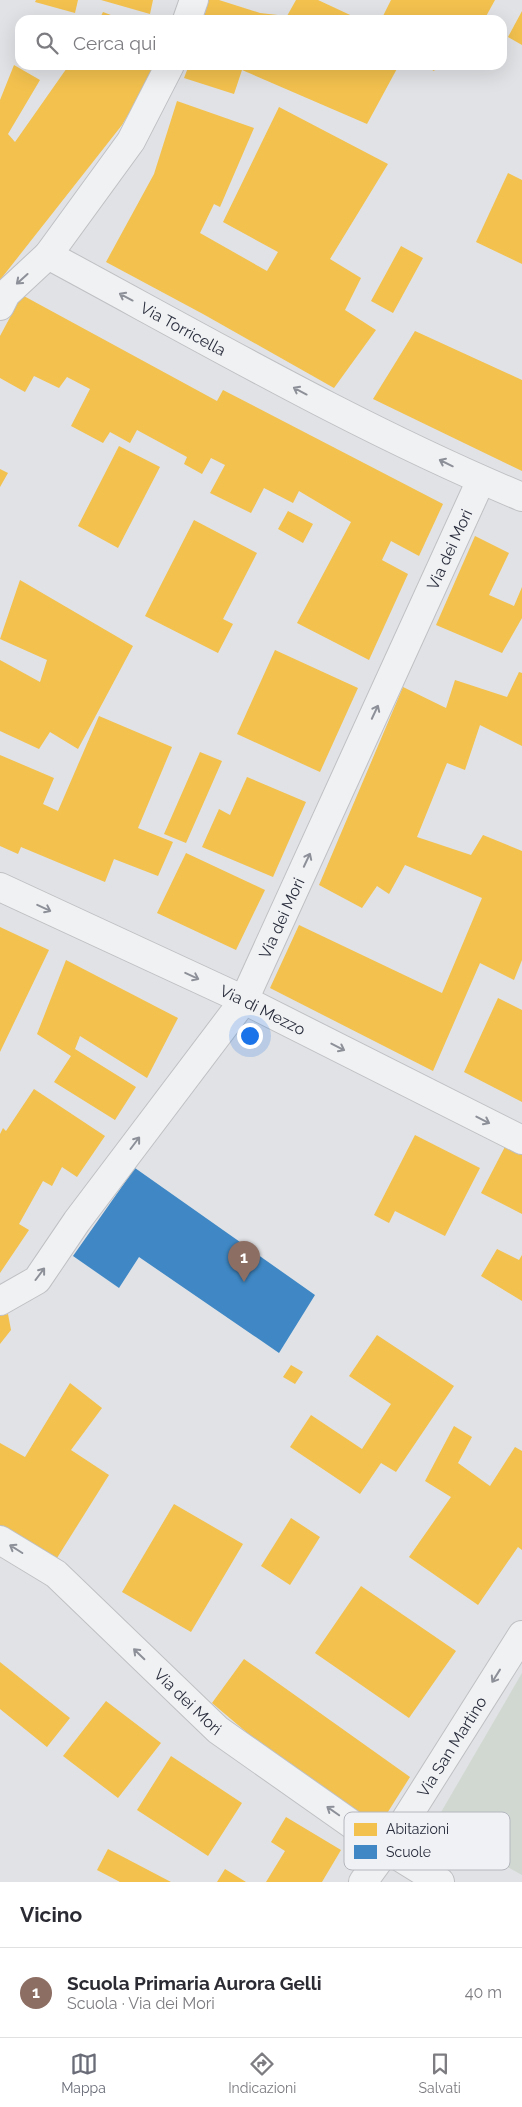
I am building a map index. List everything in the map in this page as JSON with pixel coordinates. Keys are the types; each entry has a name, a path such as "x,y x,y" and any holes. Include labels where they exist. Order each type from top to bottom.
{"street":[{"path":"189,15 194,0"},
{"path":"0,306 6,294 48,255 131,142 167,70"},
{"name":"Via Torricella","path":"48,255 305,394 481,480 522,497"},
{"name":"Via dei Mori","path":"0,1301 37,1280 83,1214 244,1000 481,480"},
{"name":"Via di Mezzo","path":"0,887 244,1000 522,1140"},
{"name":"Via dei Mori","path":"0,1540 56,1574 218,1730 344,1819"},
{"name":"Via San Martino","path":"410,1812 522,1635"},
{"name":"Via San Martino","path":"363,1882 372,1870"},
{"name":"Via dei Mori","path":"421,1870 440,1882"}],"shaded area":[{"path":"522,1673 522,1875 510,1868 510,1812 441,1812"}],"building: Abitazioni":[{"path":"36,0 78,0 75,13 35,2"},
{"path":"101,0 153,0 150,14"},
{"path":"209,0 219,0 260,13 278,15 204,15"},
{"path":"296,0 318,0 350,15 288,15"},
{"path":"391,0 495,0 487,15 384,15"},
{"path":"522,11 522,45 508,37"},
{"path":"14,65 15,70 23,70 40,80 8,134 15,142 65,70 155,70 122,125 0,280 0,100"},
{"path":"187,70 242,70 234,94 184,78"},
{"path":"242,70 396,70 367,124"},
{"path":"177,101 254,128 220,207 214,204 200,233 267,271 278,252 223,222 279,107 388,164 330,259 361,278 345,310 376,330 334,388 106,262 154,174"},
{"path":"508,173 522,180 522,264 476,242"},
{"path":"401,246 423,258 393,313 371,301"},
{"path":"22,295 217,401 223,390 443,504 419,556 391,541 382,560 408,574 369,660 297,623 351,522 299,491 293,503 264,488 251,513 210,493 225,465 211,458 202,474 184,464 187,457 137,430 130,443 110,432 103,443 71,426 90,389 67,377 59,388 34,376 25,392 0,378 0,336"},
{"path":"415,331 522,380 522,471 373,399"},
{"path":"119,446 160,467 118,548 78,526"},
{"path":"0,469 8,473 0,487"},
{"path":"288,511 313,524 303,543 278,529"},
{"path":"194,520 257,553 223,619 233,624 218,653 145,616"},
{"path":"475,536 509,553 489,595 514,606 522,587 522,618 502,653 436,625"},
{"path":"20,580 133,646 78,749 50,732 39,749 0,731 0,660 40,682 47,660 0,639"},
{"path":"275,650 358,688 320,772 237,734"},
{"path":"519,672 522,673 522,746 480,725 465,770 447,763 417,837 471,855 483,835 522,851 522,960 514,980 480,963 433,1071 270,988 299,925 442,993 482,898 405,865 389,894 377,886 362,908 319,885 403,687 446,708 455,680 507,697"},
{"path":"99,716 172,747 138,828 173,842 158,876 114,859 105,882 21,847 18,854 0,846 0,755 54,778 43,804 58,811"},
{"path":"200,752 222,761 186,843 164,834"},
{"path":"247,777 306,802 273,877 202,847 219,809 230,815"},
{"path":"186,853 265,890 236,950 157,913"},
{"path":"0,927 49,950 0,1052"},
{"path":"66,960 178,1018 147,1078 80,1036 75,1049 136,1087 115,1120 54,1082 71,1056 37,1034"},
{"path":"498,998 522,1010 522,1102 464,1072"},
{"path":"34,1089 105,1136 77,1177 62,1167 52,1186 43,1181 19,1224 29,1230 0,1273 0,1134 3,1128 6,1131"},
{"path":"415,1135 480,1168 445,1236 395,1211 389,1223 374,1215"},
{"path":"509,1139 522,1146 522,1214 481,1193"},
{"path":"497,1249 519,1260 522,1255 522,1301 481,1276"},
{"path":"8,1314 11,1330 0,1344 0,1316"},
{"path":"377,1335 454,1386 396,1472 381,1463 360,1494 290,1447 311,1415 362,1449 391,1404 349,1376"},
{"path":"291,1365 303,1372 295,1384 283,1377"},
{"path":"70,1383 102,1408 71,1450 109,1475 52,1566 0,1532 0,1443 25,1457"},
{"path":"454,1426 472,1437 458,1463 490,1486 515,1447 522,1451 522,1550 518,1547 478,1605 409,1557 451,1497 425,1481"},
{"path":"174,1504 243,1544 191,1632 122,1592"},
{"path":"291,1518 320,1537 290,1585 261,1566"},
{"path":"361,1586 456,1651 409,1718 315,1653"},
{"path":"244,1659 410,1777 388,1812 344,1812 324,1798 212,1703"},
{"path":"0,1662 70,1718 47,1747 0,1709"},
{"path":"106,1701 161,1743 118,1798 63,1756"},
{"path":"171,1756 242,1803 208,1856 137,1810"},
{"path":"286,1817 341,1850 322,1882 266,1882 285,1851 271,1842"},
{"path":"108,1849 171,1882 120,1882 97,1870"},
{"path":"225,1869 246,1882 217,1882"}],"building: Scuole":[{"path":"135,1168 315,1295 279,1353 139,1257 119,1288 73,1256"}],"place":[{"name":"Scuola Primaria Aurora Gelli","path":"244,1282"}]}
